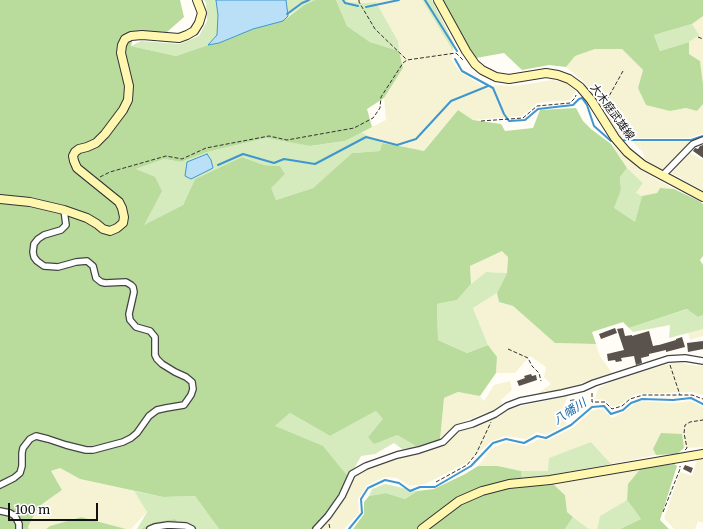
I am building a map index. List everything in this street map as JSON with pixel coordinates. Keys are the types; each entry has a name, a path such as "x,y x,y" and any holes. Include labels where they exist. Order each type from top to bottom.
{"main road":[{"path":"0,199 30,202 64,210 87,218 103,229 110,231 123,223 124,217 119,202 78,168 74,161 74,152 96,143 105,134 123,110 128,100 129,86 121,53 122,44 125,39 131,36 142,35 179,38 187,35 194,31 200,23 202,12 197,0"},
{"name":"大木庭武雄線","path":"438,0 466,51 475,64 482,70 496,77 509,79 546,74 558,75 569,79 580,87 591,100 615,138 627,152 643,166 703,197"},
{"path":"422,529 459,501 482,491 509,484 550,480 703,454"}],"street":[{"path":"662,176 693,144 703,140"},
{"path":"0,485 14,478 20,473 23,448 30,439 36,436 66,446 86,450 123,442 131,438 149,416 157,410 184,405 193,389 192,382 186,377 162,364 157,359 155,354 155,337 150,332 136,327 130,320 134,287 126,282 102,282 96,278 93,266 86,262 76,262 58,267 44,266 34,257 34,244 38,238 61,230 66,225 64,210"},
{"path":"316,529 328,516 342,496 352,474 366,466 442,442 457,428 472,424 495,414 506,406 520,401 583,388 668,359 685,358 703,361"},
{"path":"0,511 10,513 15,516 19,524 19,529"},
{"path":"150,529 168,525 186,526 192,529"}],"path":[{"path":"359,0 375,30 407,60"},
{"path":"698,37 703,39"},
{"path":"92,181 110,172 166,156 182,159 206,148 269,136 288,140 354,128 373,118 380,108 381,97 403,63 407,60 456,53 467,64 475,64"},
{"path":"591,100 608,98 623,71"},
{"path":"481,121 523,118 537,106 570,103 575,98 580,87"},
{"path":"508,349 528,358 532,366 539,373 541,381"},
{"path":"668,359 680,395"},
{"path":"592,393 592,402 605,402 612,409 622,406 630,399 643,395 692,395 703,399"},
{"path":"436,482 466,465 476,454 495,414"}],"shaded area":[{"path":"346,0 422,0 453,51 451,59 460,72 488,89 496,85 515,86 552,80 566,83 576,91 570,100 537,103 522,116 473,120 458,110 424,151 382,143 361,132 386,120 384,98 403,68 398,41 376,2 348,2"},
{"path":"703,16 703,84 700,61 689,54 689,42 698,35 692,24"},
{"path":"595,49 622,49 643,70 638,88 670,111 687,108 697,111 703,104 703,133 689,138 621,138 584,82 566,67 574,56"},
{"path":"633,142 691,142 662,171 645,160 643,152"},
{"path":"611,144 639,169 674,189 660,188 657,193 642,196 636,193 643,183 627,168"},
{"path":"689,152 703,160 703,191 671,173"},
{"path":"502,250 508,256 507,273 486,272 471,284 470,266"},
{"path":"497,293 499,302 513,306 555,343 596,344 600,356 612,373 564,389 534,396 551,384 544,377 546,367 530,356 515,373 496,373 497,357 488,345 473,308"},
{"path":"703,329 703,336 690,340 688,332"},
{"path":"674,362 699,366 703,365 703,395 692,392 636,394 613,407 605,400 595,399 598,388 617,379"},
{"path":"510,381 512,390 501,400 503,406 455,425 440,440 444,398 458,392 480,396 484,401 494,385"},
{"path":"568,396 561,412 567,424 546,435 537,432 526,439 505,436 492,441 466,463 425,484 410,486 397,478 385,477 367,485 358,499 359,513 344,529 321,529 345,495 356,474 396,457 419,454 446,443 459,430 472,427 500,416 507,409"},
{"path":"638,401 673,403 691,401 703,407 703,447 684,448 682,434 653,449 656,455 611,464 591,442 549,471 521,471 498,466 478,466 491,449 506,442 526,446 539,439 548,440 574,427 593,410 603,409 612,418 624,412"},
{"path":"703,458 703,523 698,521 695,529 674,529 664,518 680,472 692,476 697,460"},
{"path":"60,468 80,479 134,491 147,512 131,529 81,517 50,526 46,529 29,529 28,527 38,507 62,490 51,471"},
{"path":"641,468 628,484 627,500 600,516 597,529 589,529 567,512 565,495 554,485"}],"green space":[{"path":"0,0 180,0 184,17 167,32 134,34 131,46 176,56 208,45 219,43 253,29 283,21 304,5 315,0 336,0 347,26 370,42 399,51 403,68 384,98 367,109 372,127 345,141 310,146 266,138 207,152 181,162 164,159 136,169 155,177 162,191 144,225 183,205 195,179 242,157 264,165 280,166 285,174 271,188 276,200 313,188 352,153 380,151 382,143 424,151 458,110 473,120 501,124 505,131 533,128 540,110 576,108 583,121 611,144 627,168 620,177 621,190 614,208 635,222 642,196 657,193 660,188 674,189 703,204 703,256 700,260 703,265 703,315 698,317 687,309 629,328 623,322 592,332 596,344 555,343 513,306 499,302 497,293 507,273 508,257 502,251 470,266 471,284 457,300 437,304 438,340 467,353 488,345 497,357 496,373 480,396 458,392 444,398 440,440 419,448 397,435 374,444 368,437 383,419 376,411 330,436 290,413 275,426 323,446 349,478 324,517 314,529 219,529 195,496 163,497 80,479 60,468 51,471 62,490 38,507 28,527 29,529 0,529"},
{"path":"204,0 216,0 218,15 217,35 208,45 176,56 131,46 141,41 180,44 199,36 207,21 206,3"},
{"path":"286,0 315,0 304,5 288,16"},
{"path":"336,0 366,3 376,2 398,41 399,51 370,42 347,26"},
{"path":"422,0 432,0 454,44 453,51"},
{"path":"443,0 703,0 703,16 692,24 654,35 660,51 689,42 689,54 700,61 703,84 703,104 697,111 686,108 670,111 646,105 638,88 643,70 622,49 595,49 575,56 566,67 549,65 522,70 504,53 476,58 453,21"},
{"path":"692,24 699,35 689,42 660,51 654,35"},
{"path":"361,132 382,143 380,151 352,153 313,188 276,200 270,188 285,174 280,166 264,165 242,157 195,179 183,205 143,226 136,169 164,159 181,162 207,152 266,138 311,146 345,141"},
{"path":"627,168 643,183 636,193 642,196 635,223 613,208 621,190 620,177"},
{"path":"486,272 507,273 497,293 473,308 488,345 467,353 438,340 437,304 457,300 471,284"},
{"path":"688,309 698,317 703,315 703,329 669,338 670,325 633,332 629,328"},
{"path":"376,411 384,419 368,437 397,435 419,448 402,449 394,443 375,454 361,456 349,478 275,426 290,413 330,436"},
{"path":"661,433 682,434 684,448 677,454 656,455 653,449"},
{"path":"591,442 611,464 556,474 554,485 521,486 521,471 548,471 549,458"},
{"path":"674,464 677,466 660,520 669,529 620,529 641,519 627,500 628,484 641,468"},
{"path":"478,466 498,466 521,471 522,486 554,485 565,495 567,512 573,517 565,529 353,529 364,514 364,502 369,496 386,493 405,499 417,491 434,489"},
{"path":"385,484 417,491 405,499 386,493 369,496 372,489"},
{"path":"134,491 163,497 195,496 219,529 185,529 175,519 154,522 141,529 137,529 147,512"},
{"path":"627,500 641,519 620,529 597,529 600,516"},
{"path":"81,517 126,529 46,529 50,526"},
{"path":"573,517 589,529 565,529"},
{"path":"175,519 185,529 141,529 154,522"}],"water":[{"path":"216,0 286,0 288,16 283,21 253,29 219,43 208,45 217,35 218,15"},
{"path":"207,154 211,160 213,168 191,179 185,176 187,162"}],"building":[{"path":"703,145 703,158 693,151 695,148 698,149"},
{"path":"615,328 617,333 601,339 599,334"},
{"path":"623,328 625,336 632,336 649,331 653,346 682,337 685,347 666,352 666,350 649,354 649,356 641,358 642,363 636,365 634,356 621,358 622,361 608,361 607,354 624,350 617,329"},
{"path":"703,341 703,349 688,352 687,343"},
{"path":"531,374 532,376 536,375 537,380 519,386 517,381 525,378 524,376"},
{"path":"576,399 577,409 568,411 567,406 571,405 570,400"},
{"path":"685,465 693,468 691,473 683,469"}],"waterway":[{"path":"287,14 302,3 309,0"},
{"path":"343,0 345,3 358,6"},
{"path":"366,7 399,0"},
{"path":"425,0 457,51"},
{"path":"455,59 462,71 493,88 504,114 509,121 525,120 538,109 573,105 582,98 587,105 594,126 611,141"},
{"path":"218,165 243,154 274,163 284,159 315,164 366,137 397,145 416,139 451,101 488,86"},
{"path":"624,140 691,140 703,136"},
{"name":"八幡川","path":"349,529 362,513 361,499 368,488 385,480 399,483 410,491 420,487 435,487 471,466 493,443 506,439 524,443 537,436 546,438 571,425 592,407 604,406 611,414 623,410 631,403 642,399 673,400 691,398 703,404"}]}
